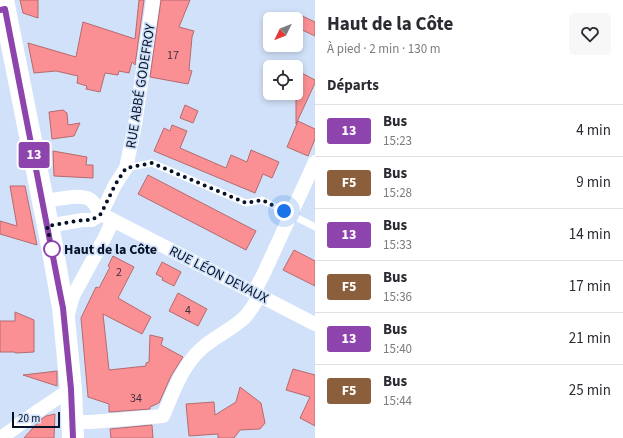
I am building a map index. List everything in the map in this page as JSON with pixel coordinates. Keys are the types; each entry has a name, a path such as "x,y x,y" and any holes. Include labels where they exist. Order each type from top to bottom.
{"main road":[{"path":"3,0 60,293 65,325 71,389 72,430"}],"street":[{"name":"RUE ABBÉ GODEFROY","path":"65,325 73,296 104,238 107,217 115,185 126,168 135,125 153,0"},
{"path":"72,430 91,422 163,416 179,380 189,362 201,348 244,318 254,305 263,275 315,162"},
{"name":"RUE LÉON DEVAUX","path":"42,202 73,197 83,197 91,200 107,217 315,324"},
{"path":"47,226 107,217"},
{"path":"1,438 71,389"}],"lane":[{"path":"126,168 152,163 246,203 262,200 315,227"}],"building":[{"path":"20,0 38,0 38,18 23,13"},
{"path":"139,0 144,0 135,65 132,62 129,73 119,71 118,75 105,73 100,92 86,89 87,86 77,83 78,76 56,71 34,73 28,43 76,57 83,22 135,39"},
{"path":"161,0 190,0 179,27 194,31 192,37 189,70 192,71 188,84 150,77"},
{"path":"303,16 315,22 315,36 303,30"},
{"path":"303,74 315,80 315,83 296,124 296,100 303,100"},
{"path":"185,105 198,111 193,123 180,118"},
{"path":"63,110 67,113 68,125 80,123 74,136 52,139 49,112"},
{"path":"298,121 315,129 315,139 308,156 287,147"},
{"path":"172,125 187,131 180,148 226,168 231,155 247,162 251,150 279,162 272,178 263,174 255,193 154,151 164,128 170,131"},
{"path":"53,151 87,157 86,165 93,165 93,178 54,176"},
{"path":"148,175 256,231 246,250 138,194"},
{"path":"10,186 25,186 37,245 0,234 0,221 17,226"},
{"path":"294,250 315,261 315,286 283,270"},
{"path":"113,256 134,267 118,298 151,317 142,334 103,314 109,370 146,366 146,363 149,362 150,335 163,338 161,345 183,357 171,376 159,403 150,407 150,409 109,412 109,404 88,397 81,318 96,287 99,288 110,267 108,266"},
{"path":"162,262 181,272 174,286 162,280 163,278 156,274"},
{"path":"178,293 207,309 198,326 169,311"},
{"path":"15,312 34,320 34,352 0,352 0,321 15,321"},
{"path":"293,369 315,375 315,426 300,418 310,397 286,390"},
{"path":"57,371 57,386 23,375"},
{"path":"240,387 261,403 265,423 260,429 240,430 234,438 218,438 218,434 189,436 186,404 214,402 215,415 236,402"},
{"path":"55,414 54,438 24,438 40,420 46,416"},
{"path":"152,425 153,438 111,438 110,429"}],"bus line":[{"name":"13","path":"0,10 5,9 63,308 71,389 73,438"}],"place":[{"name":"Haut de la Côte","path":"52,249"}],"route":[{"path":"52,249 47,226 92,220 101,214 115,185 126,168 152,163 246,203 262,200 284,211"}]}
